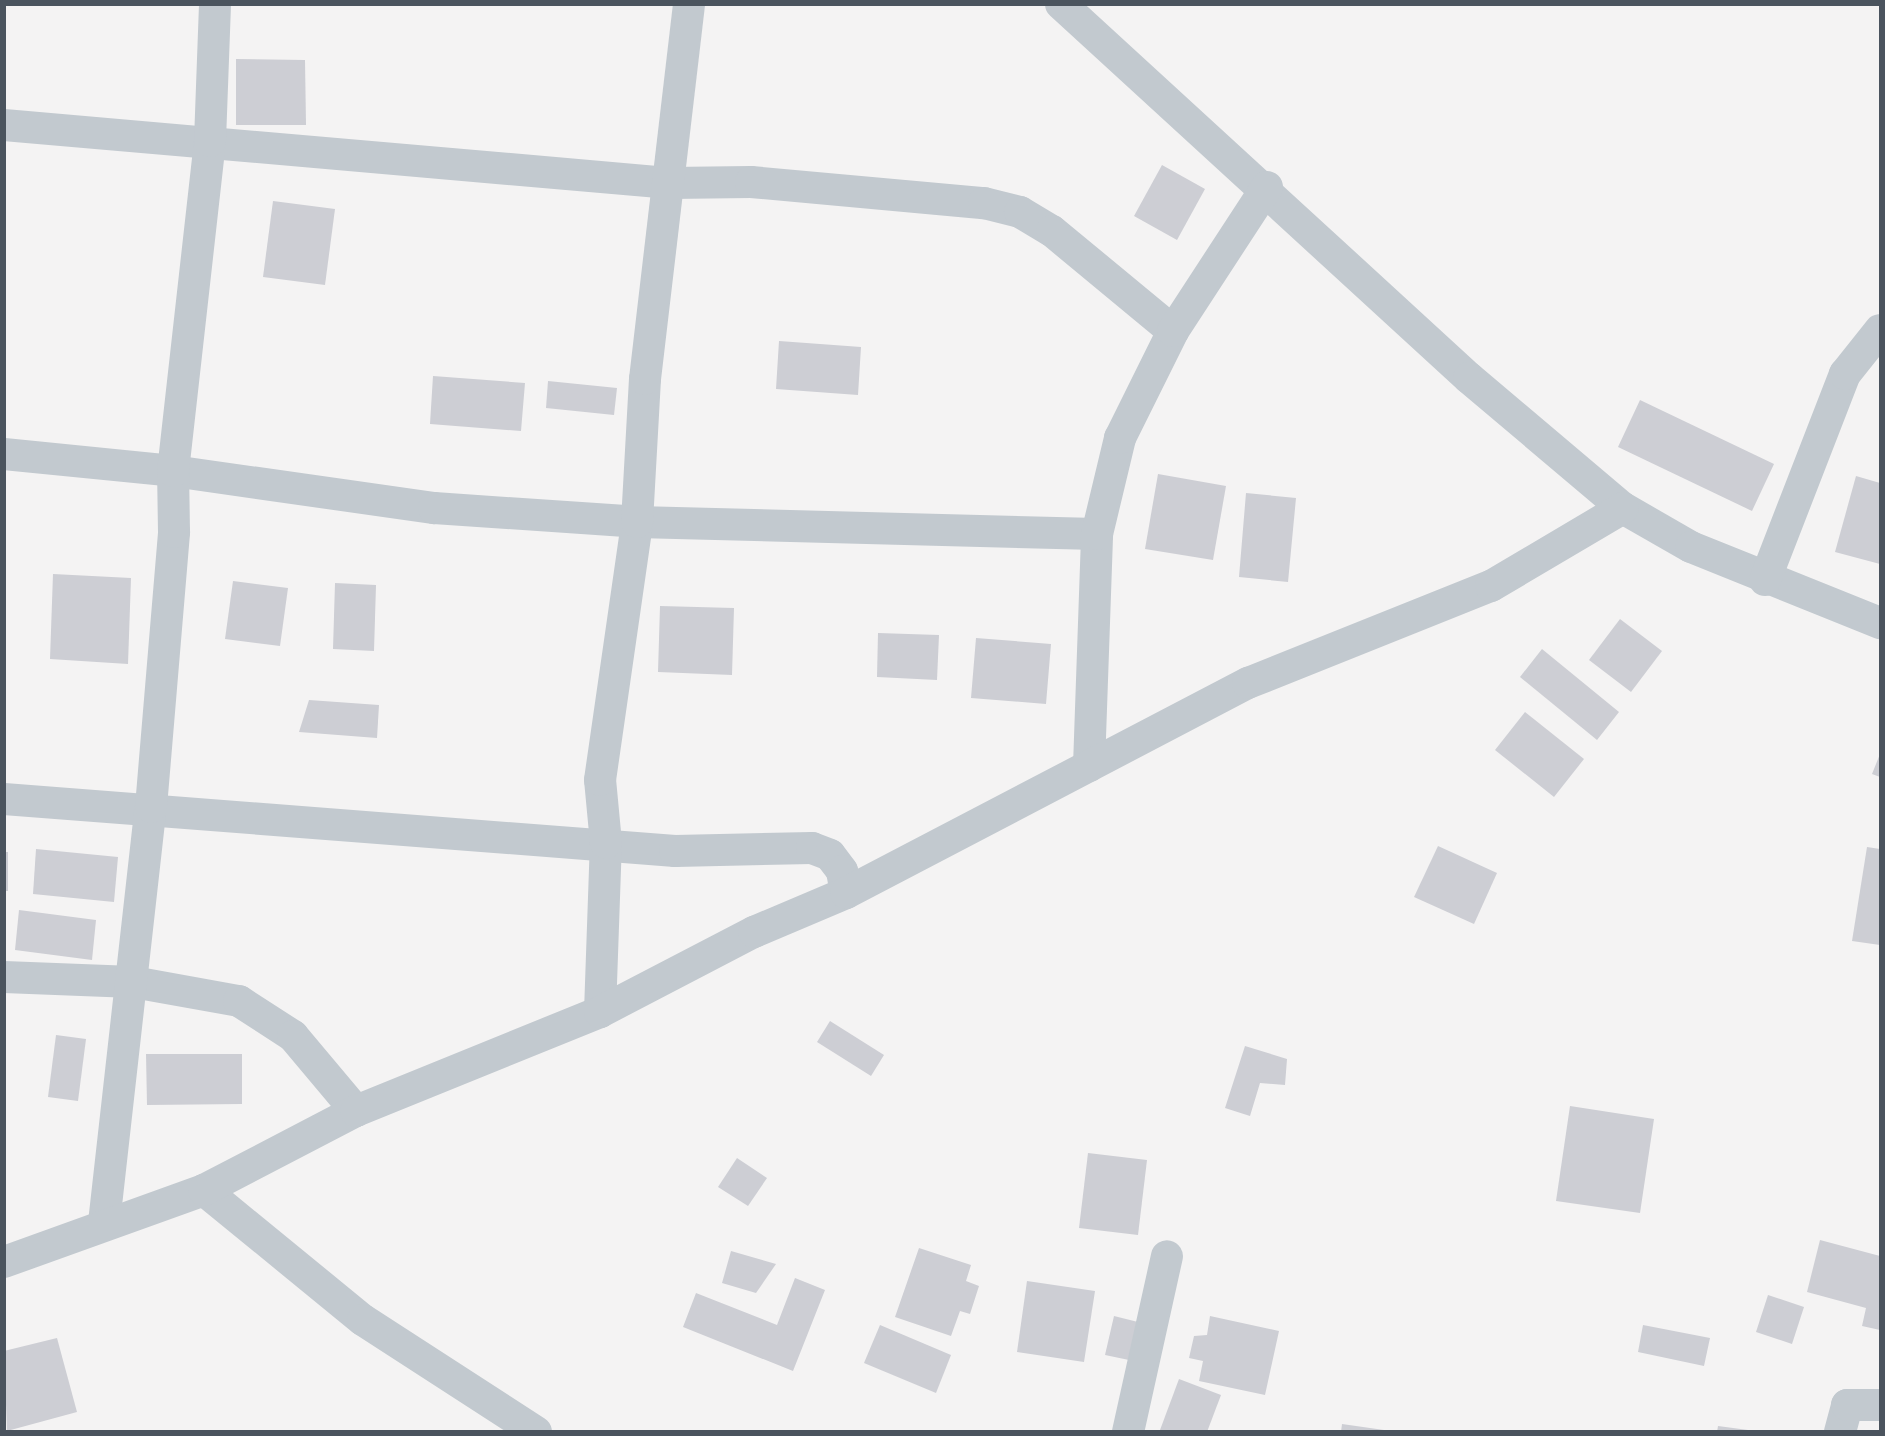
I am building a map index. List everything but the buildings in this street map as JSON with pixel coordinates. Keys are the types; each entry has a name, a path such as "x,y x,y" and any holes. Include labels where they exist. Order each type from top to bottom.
{"street":[{"path":"104,1223 151,807 174,532 173,471 210,141 215,4"},
{"path":"600,1012 606,843 600,780 637,522 645,379 670,183 689,4"},
{"path":"1061,4 1267,187 1469,378 1623,507 1690,547 1765,580 1881,623"},
{"path":"4,125 210,141 670,183 834,189 1020,212 1052,231 1173,331"},
{"path":"1089,766 1097,534 1120,438 1173,331 1267,187"},
{"path":"1765,580 1845,374 1881,330"},
{"path":"4,454 173,471 434,508 637,522 1097,534"},
{"path":"4,1262 104,1223 204,1190 357,1111 600,1012 754,932 846,893 1248,683 1491,586 1623,507"},
{"path":"4,799 151,807 606,843 675,851 812,848 836,863 846,893"},
{"path":"4,977 133,982 239,1001 293,1036 357,1111"},
{"path":"204,1190 363,1320 536,1431"},
{"path":"1128,1431 1167,1256"},
{"path":"1840,1431 1847,1406 1881,1405"}]}
